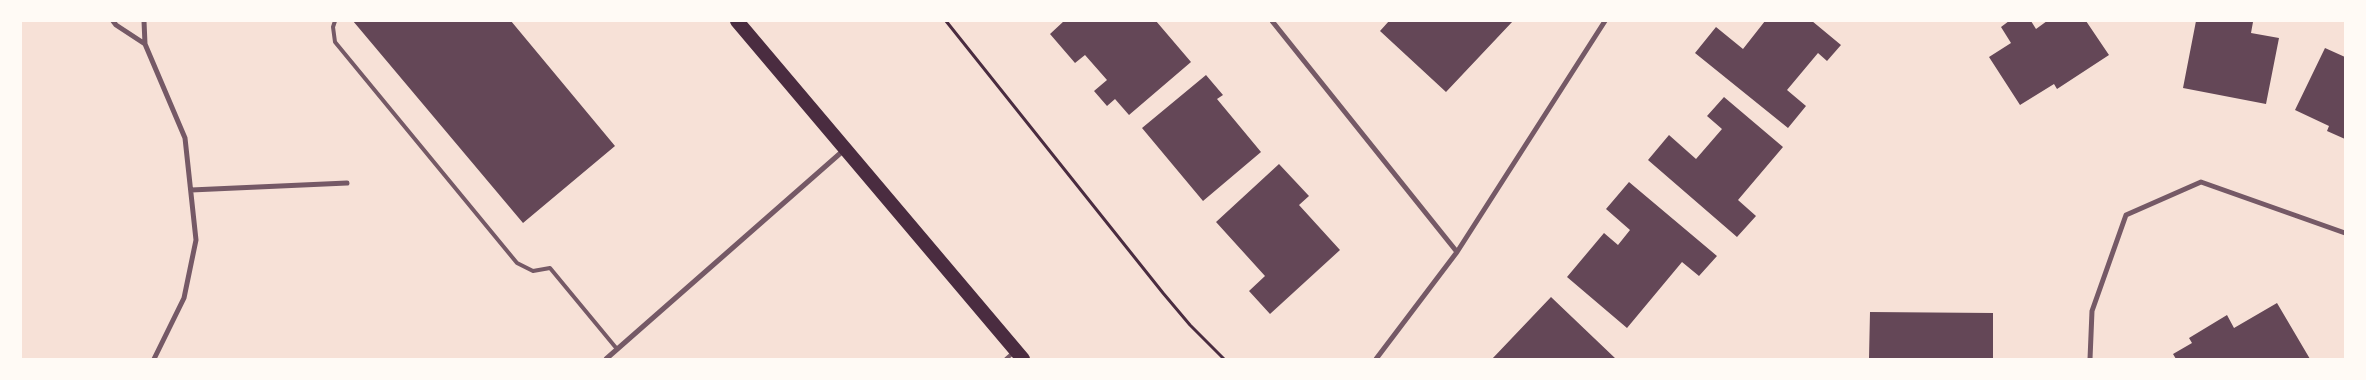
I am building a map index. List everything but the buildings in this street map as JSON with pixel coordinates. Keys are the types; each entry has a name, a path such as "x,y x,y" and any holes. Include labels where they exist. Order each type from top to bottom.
{"highway":[{"path":"736,21 845,149 1015,356"}],"street":[{"path":"113,21 145,44"},
{"path":"144,21 145,44 185,138 196,240 184,298 154,359"},
{"path":"1272,21 1457,252"},
{"path":"1376,359 1457,252 1605,21"},
{"path":"607,358 845,149"},
{"path":"2090,359 2092,312 2126,215 2201,182 2345,233"},
{"path":"191,190 347,183"}],"lane":[{"path":"336,21 333,27 335,42 517,263 533,271 550,268 617,349"}],"path":[{"path":"946,21 1163,293 1190,325 1224,359"}]}
